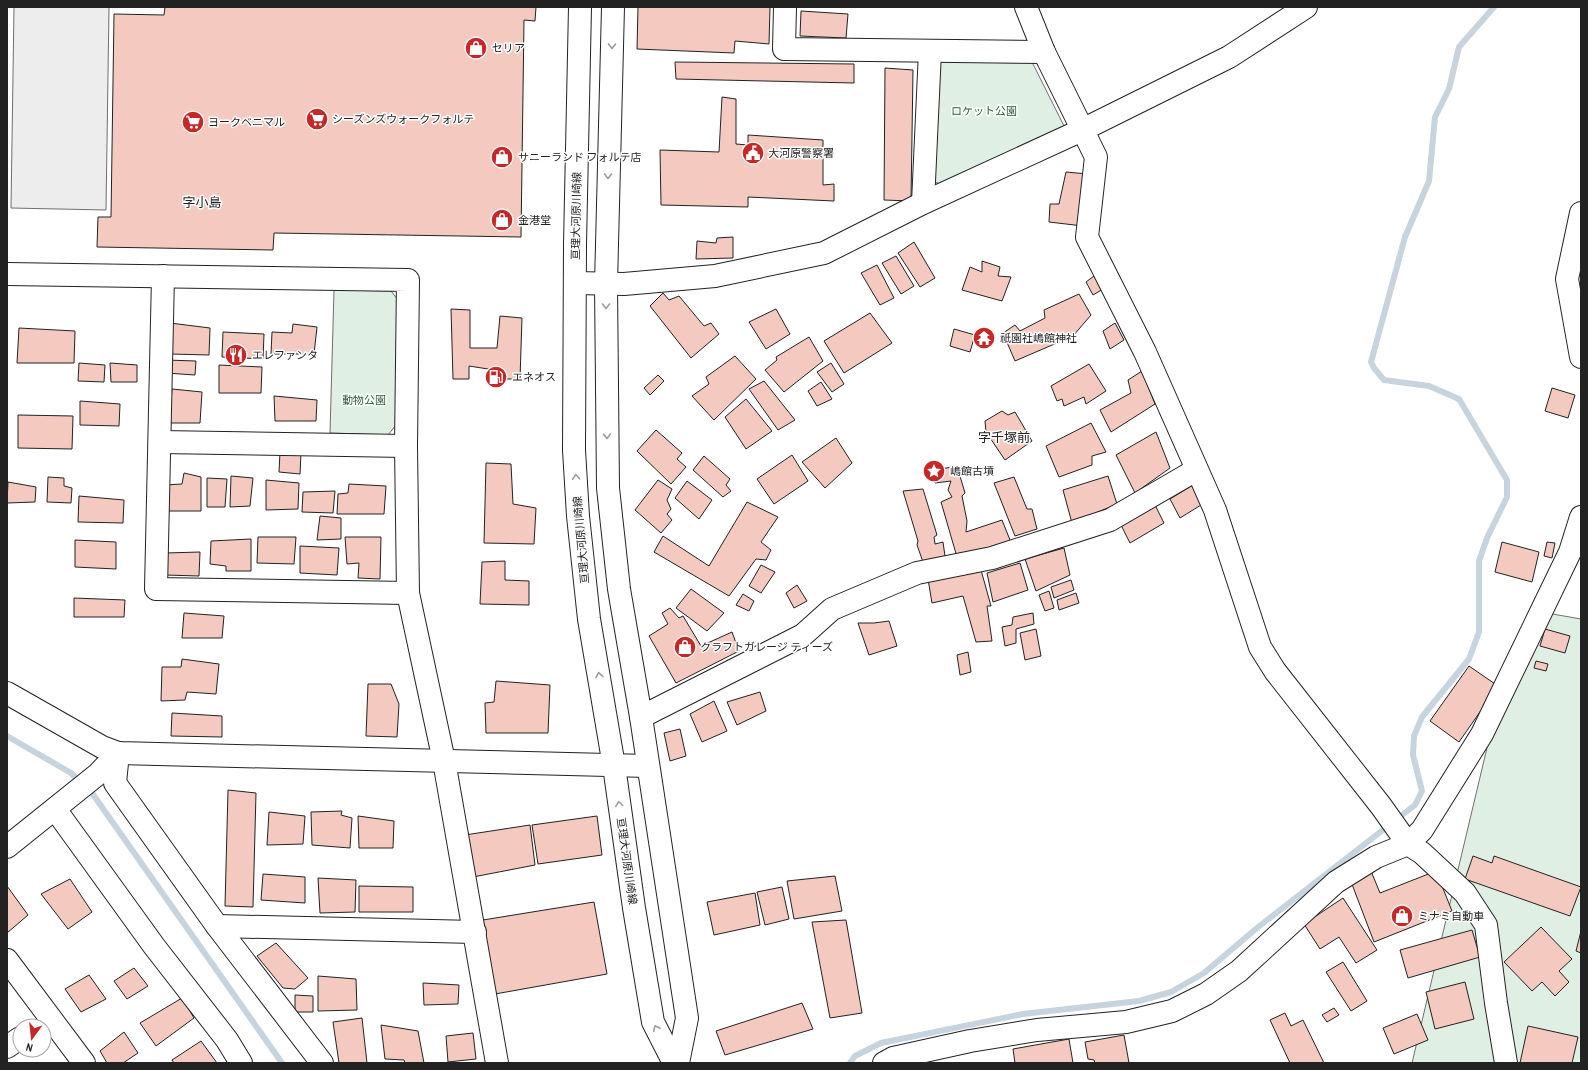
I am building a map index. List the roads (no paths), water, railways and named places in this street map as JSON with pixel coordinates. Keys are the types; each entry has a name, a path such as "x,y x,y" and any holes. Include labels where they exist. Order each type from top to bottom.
{"street":[{"name":"亘理大河原川崎線","path":"580,7 574,450 578,516 589,619 614,766 634,908 653,1022 674,1063"},
{"path":"612,7 606,284 608,488 618,589 648,766 687,1018 678,1063"},
{"path":"785,7 784,49 1044,52"},
{"path":"1026,7 1044,52 1096,157 1087,237 1145,352 1215,510 1260,647 1275,671 1381,806 1403,837 1466,893 1486,925 1496,1004 1506,1063"},
{"path":"576,283 624,284 714,276 824,253 923,204 1082,130 1229,57 1306,7"},
{"path":"923,204 930,51"},
{"path":"1581,213 1567,279 1581,357"},
{"path":"7,274 408,280 406,446 408,593 444,761 497,1063"},
{"path":"163,276 156,589 408,593"},
{"path":"160,442 406,446"},
{"path":"640,717 803,635 832,609 917,573 992,558 1110,520 1196,470"},
{"path":"884,1063 893,1058 970,1041 1037,1030 1126,1022 1172,1011 1206,994 1239,971 1336,882 1376,857 1403,837 1422,830 1482,734 1570,552 1581,517"},
{"path":"7,693 102,747 118,753 648,766"},
{"path":"7,847 98,774 118,753"},
{"path":"118,753 115,783 217,926 322,1063"},
{"path":"55,809 154,946 227,1040 240,1063"},
{"path":"217,926 475,932"},
{"path":"7,960 41,1018"},
{"path":"52,1031 84,1063"}],"waterway":[{"path":"850,1063 855,1056 881,1043 1023,1014 1139,1001 1171,992 1204,973 1257,928 1415,805 1422,791 1413,755 1414,736 1422,717 1469,659 1479,632 1479,561 1487,538 1507,497 1507,480 1459,399 1429,386 1384,380 1371,362 1405,237 1429,181 1435,117 1449,89 1459,47 1494,7"},
{"path":"7,736 71,773 92,793 282,1063"}],"place":[{"name":"セリア","path":"476,48"},
{"name":"シーズンズウォークフォルテ","path":"317,119"},
{"name":"ヨークベニマル","path":"193,122"},
{"name":"大河原警察署","path":"753,153"},
{"name":"サニーランド フォルテ店","path":"502,157"},
{"name":"金港堂","path":"502,220"},
{"name":"祇園社嶋館神社","path":"984,338"},
{"name":"エレファンタ","path":"236,355"},
{"name":"エネオス","path":"496,377"},
{"name":"嶋館古墳","path":"934,471"},
{"name":"クラフトガレージ ティーズ","path":"685,647"},
{"name":"ミナミ自動車","path":"1402,916"}],"district":[{"name":"字小島","path":"202,202"},
{"name":"字千塚前","path":"1004,437"}],"park label":[{"name":"ロケット公園","path":"984,111"},
{"name":"動物公園","path":"364,400"}]}
